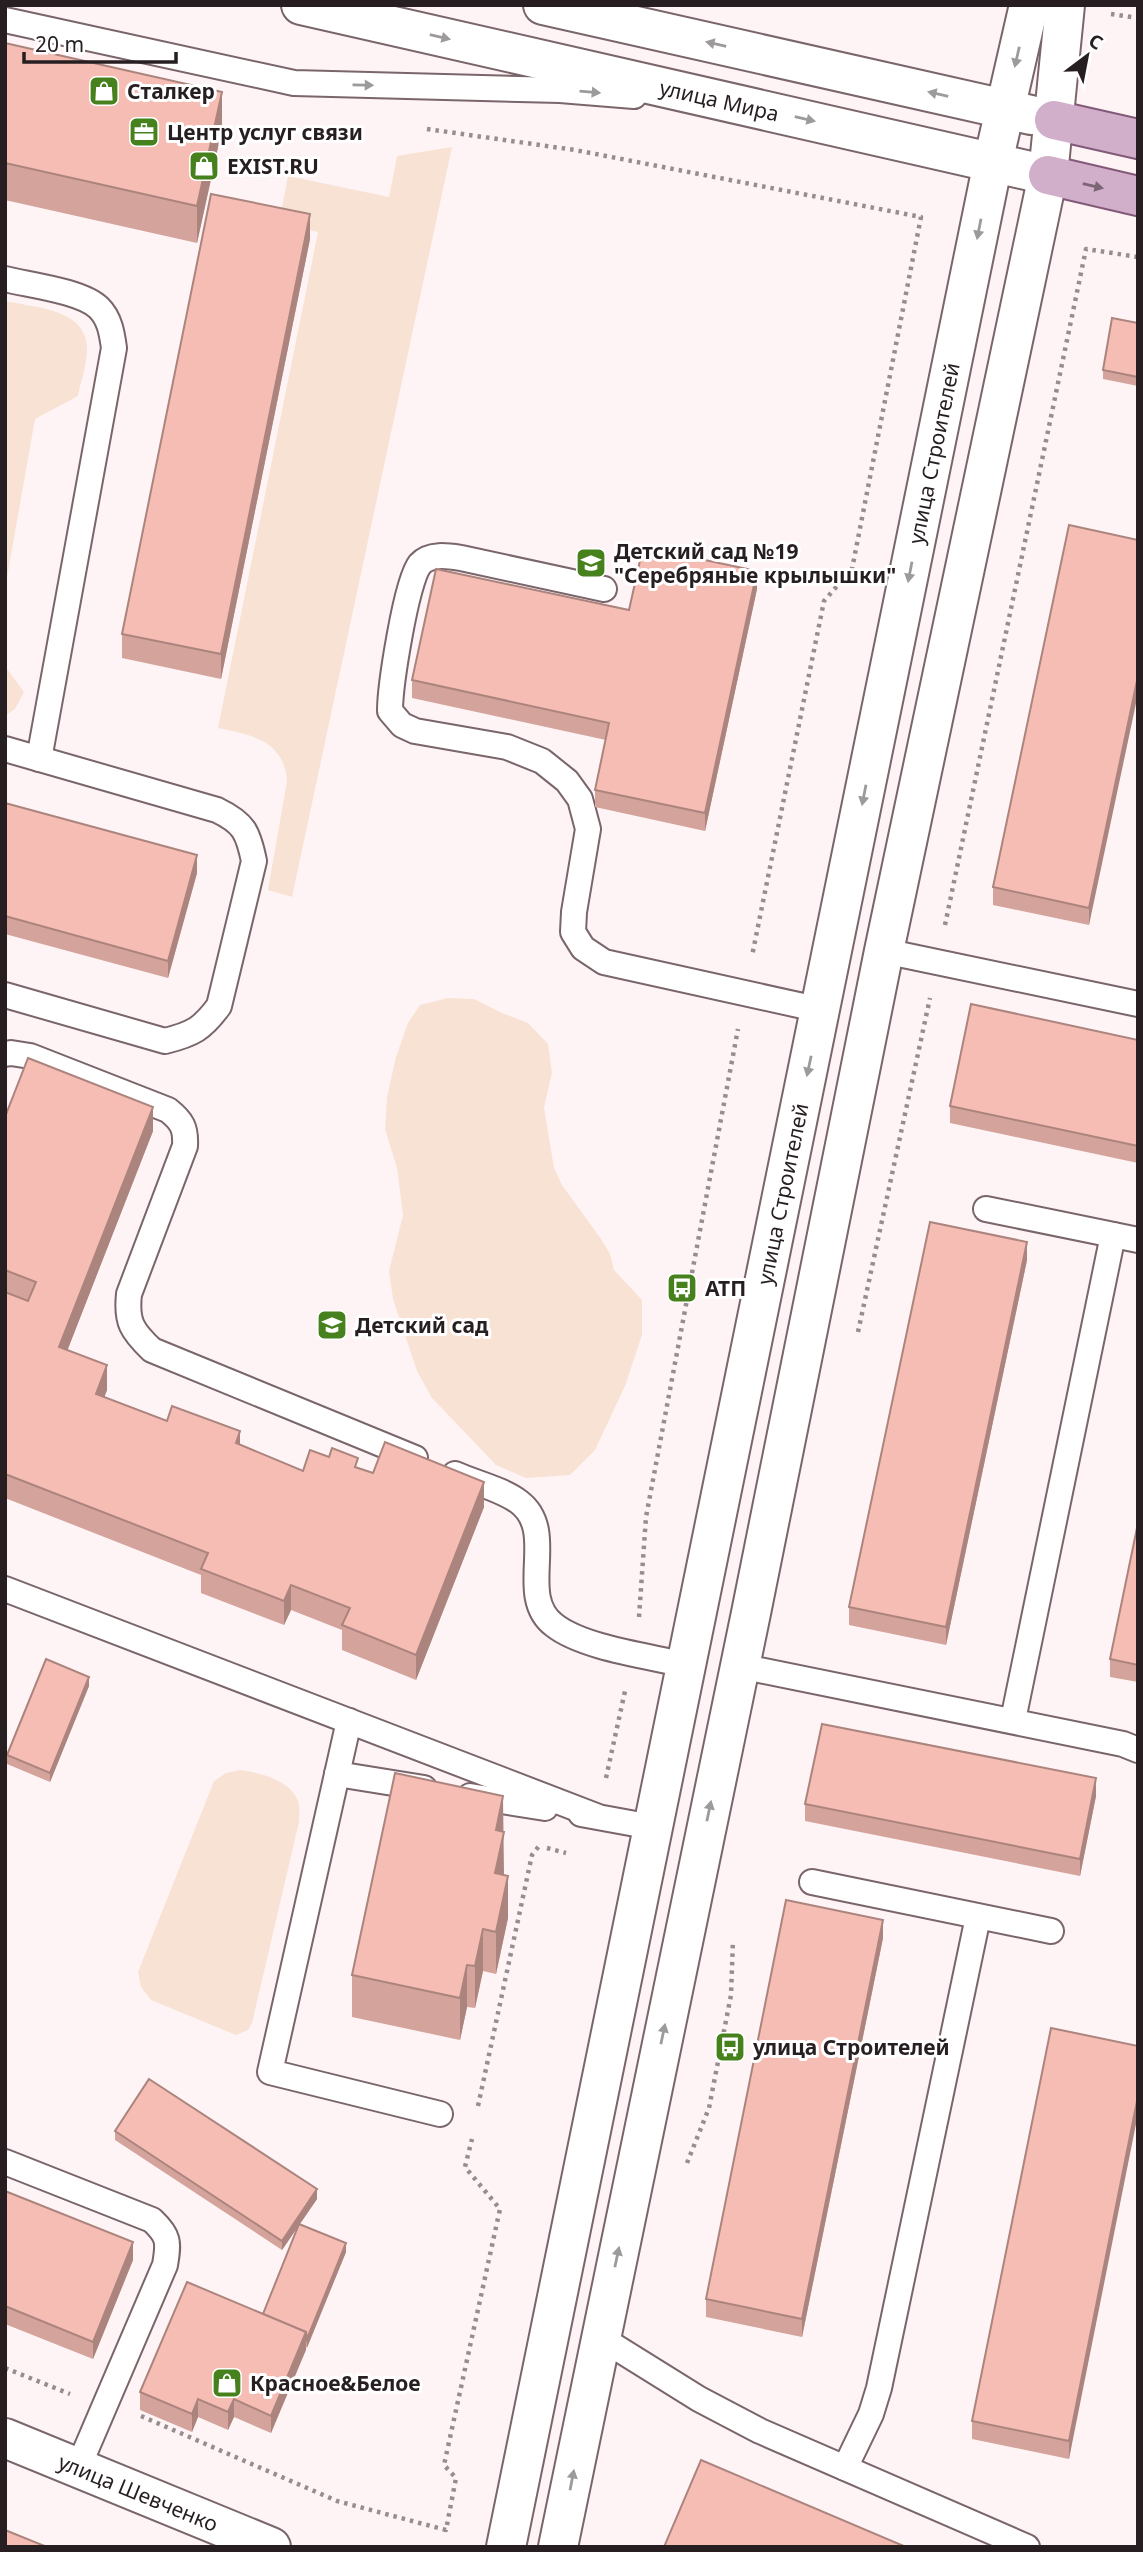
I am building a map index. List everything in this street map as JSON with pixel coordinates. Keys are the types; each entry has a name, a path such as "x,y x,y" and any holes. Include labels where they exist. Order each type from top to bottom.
{"main road":[{"name":"улица Мира","path":"301,5 1138,196"},
{"path":"543,5 1138,139"},
{"name":"улица Строителей","path":"506,2547 993,162 1029,5"},
{"path":"558,2547 884,951 1048,176 1065,5"},
{"name":"улица Шевченко","path":"5,2438 78,2468 211,2536 271,2547"}],"lane":[{"path":"5,20 295,83 561,90 754,107"},
{"path":"5,279 79,297 99,307 111,326 114,348 39,759"},
{"path":"604,589 461,558 440,555 421,562 412,579 390,692 390,711 402,724 415,731 507,747 542,761 566,781 580,799 588,829 573,932 583,948 604,962 821,1010"},
{"path":"5,749 217,810 237,819 249,837 254,861 219,1006 206,1024 188,1035 165,1041 5,995"},
{"path":"884,951 1138,1004"},
{"path":"5,1054 10,1052 30,1056 168,1110 179,1119 186,1131 185,1146 129,1294 127,1314 136,1335 152,1350 518,1501 527,1510 537,1530 537,1585 540,1605 551,1623 569,1636 686,1665"},
{"path":"986,1209 1138,1240"},
{"path":"1013,1720 1113,1235"},
{"path":"5,1589 596,1816"},
{"path":"740,1666 1013,1720 1123,1744 1138,1750"},
{"path":"349,1721 270,2072 440,2114"},
{"path":"337,1774 652,1827"},
{"path":"812,1882 1051,1931"},
{"path":"845,2468 871,2414 879,2388 978,1917"},
{"path":"5,2162 152,2220 164,2232 168,2245 165,2264 78,2468"},
{"path":"601,2338 699,2399 760,2431 1027,2547"}],"path":[{"path":"477,2113 532,1855 539,1846 579,1855 587,1848 616,1736 641,1606 646,1517 744,994 824,601 852,569 921,217 860,206"},
{"path":"857,1339 1086,248 1138,257"},
{"path":"684,2171 709,2108 732,1995 734,1933"},
{"path":"5,2368 104,2407 122,2408 337,2501 446,2530 456,2478 444,2465 500,2209 466,2167 474,2127"}],"shaded area":[{"path":"452,147 292,897 268,890 287,781 285,767 280,756 264,742 242,733 218,728 318,232 279,223 288,176 389,197 397,156"},
{"path":"5,301 64,315 82,329 87,347 78,396 35,419 5,589"},
{"path":"5,666 24,692 15,709 5,716"},
{"path":"448,998 474,999 528,1023 548,1044 552,1073 544,1107 554,1168 562,1185 610,1254 614,1270 642,1300 642,1335 625,1386 595,1450 570,1475 526,1478 496,1465 432,1398 417,1371 393,1299 389,1271 403,1215 397,1168 385,1129 387,1097 396,1057 408,1023 420,1005"},
{"path":"240,1770 266,1776 291,1790 299,1805 299,1822 252,2023 248,2030 236,2035 151,2000 141,1987 138,1972 214,1781 226,1773"}],"building":[{"path":"5,43 222,92 197,206 5,163"},
{"path":"211,194 310,214 221,654 122,634"},
{"path":"1112,318 1138,323 1138,377 1103,370"},
{"path":"1069,525 1138,540 1138,676 1089,908 993,887"},
{"path":"643,547 757,571 705,813 595,790 609,723 412,680 436,569 629,610"},
{"path":"5,803 197,855 168,961 5,916"},
{"path":"971,1004 1138,1040 1138,1146 950,1106"},
{"path":"28,1058 153,1107 59,1347 107,1365 96,1394 167,1421 172,1406 240,1431 236,1443 303,1471 310,1450 329,1457 332,1448 358,1458 355,1467 373,1473 385,1442 484,1482 416,1655 342,1625 350,1608 291,1585 284,1601 201,1569 208,1553 5,1474 5,1292 28,1301 36,1282 5,1270 5,1117"},
{"path":"930,1222 1027,1242 946,1627 849,1607"},
{"path":"1138,1523 1138,1665 1110,1659"},
{"path":"46,1659 89,1677 50,1773 7,1755"},
{"path":"822,1724 1096,1778 1080,1859 805,1804"},
{"path":"395,1773 503,1796 496,1830 504,1832 495,1873 508,1876 496,1932 483,1929 475,1966 467,1965 460,1998 352,1975"},
{"path":"786,1900 883,1920 802,2319 706,2299"},
{"path":"1051,2028 1138,2046 1138,2096 1069,2441 972,2421"},
{"path":"149,2079 317,2189 282,2241 115,2131"},
{"path":"5,2191 133,2242 93,2342 5,2306"},
{"path":"299,2224 346,2243 307,2339 306,2332 263,2314"},
{"path":"187,2282 306,2332 271,2416 234,2399 228,2412 198,2399 192,2414 140,2392"},
{"path":"701,2460 906,2547 664,2547"},
{"path":"5,2530 47,2547 5,2547"}],"place":[{"name":"Сталкер","path":"104,91"},
{"name":"Центр услуг связи","path":"144,132"},
{"name":"EXIST.RU","path":"204,166"},
{"name":"Детский сад №19 \"Серебряные крылышки\"","path":"591,563"},
{"name":"АТП","path":"682,1288"},
{"name":"Детский сад","path":"332,1325"},
{"name":"улица Строителей","path":"730,2047"},
{"name":"Красное&Белое","path":"227,2383"}]}
